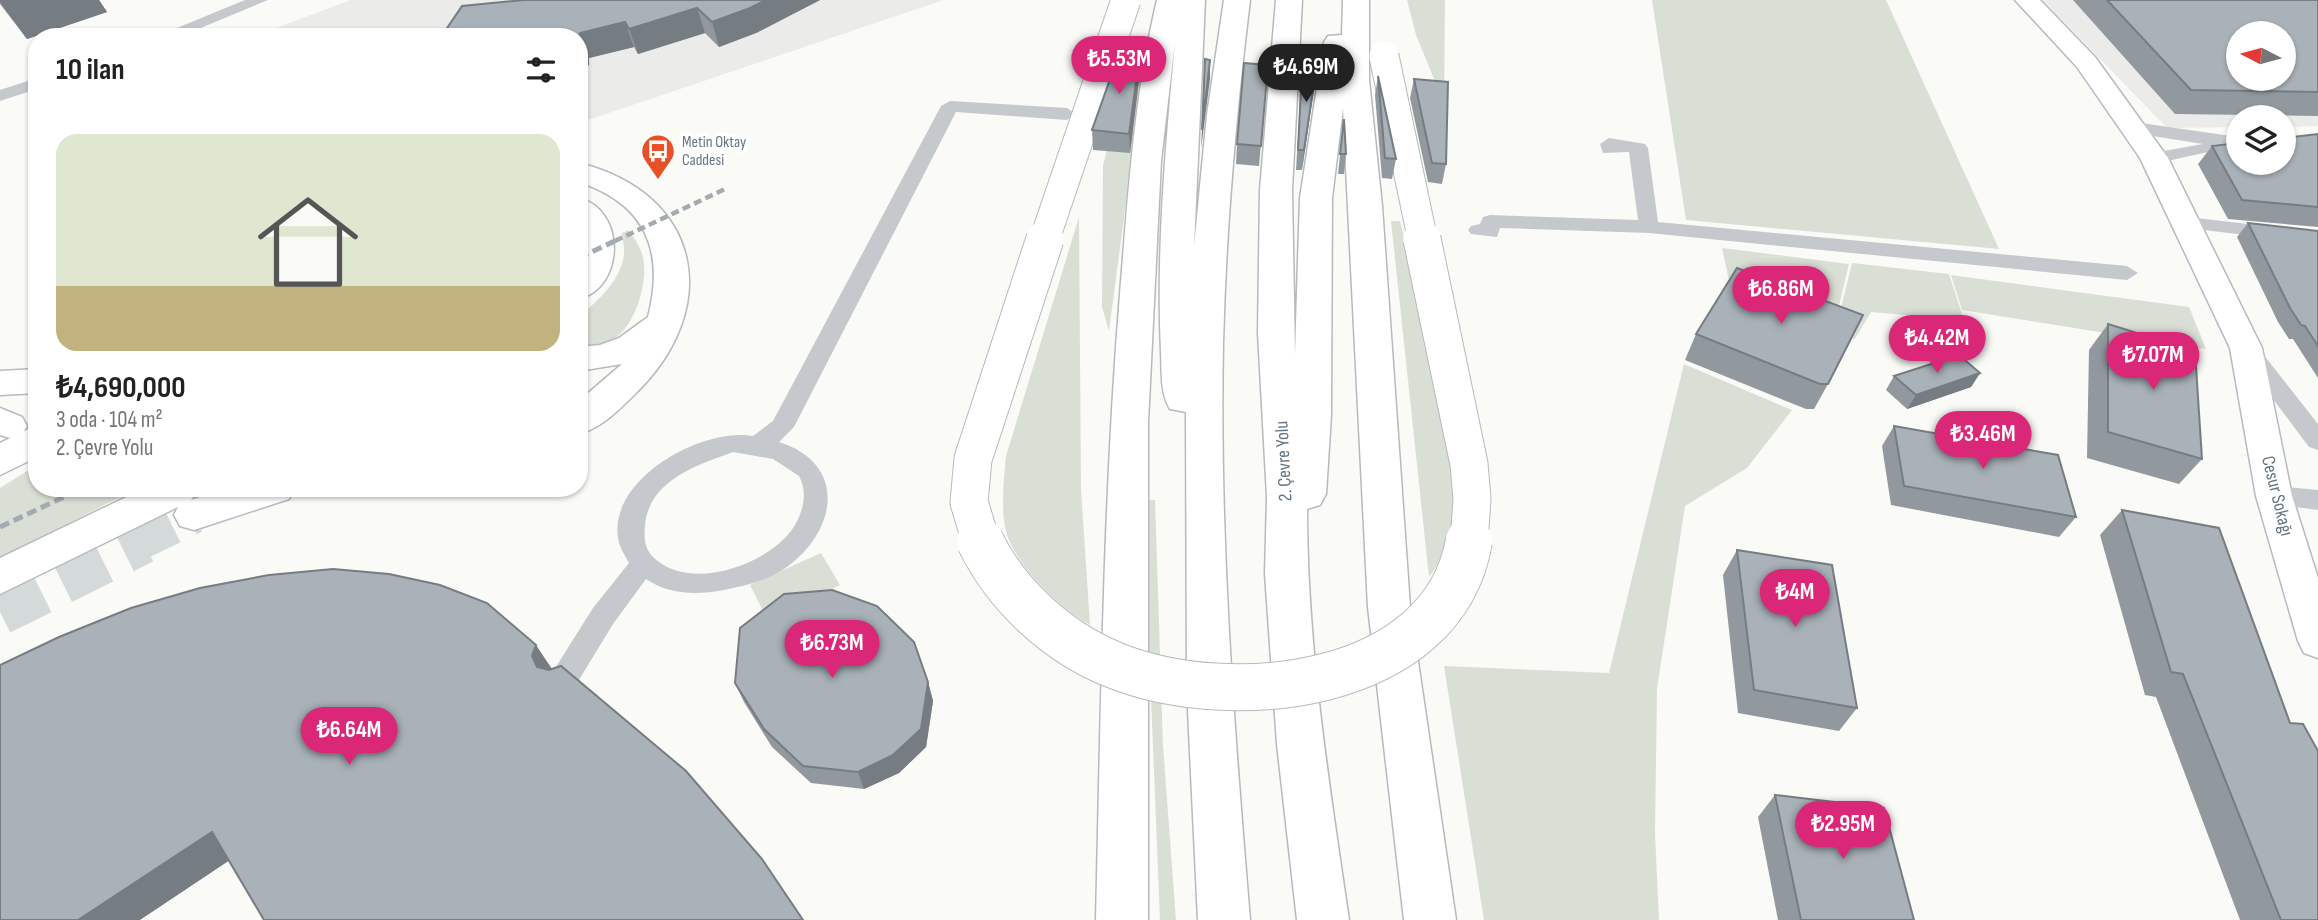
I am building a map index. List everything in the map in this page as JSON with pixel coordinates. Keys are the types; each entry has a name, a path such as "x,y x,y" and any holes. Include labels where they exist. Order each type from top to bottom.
{"main road":[{"path":"1126,0 979,434 969,475 969,504 975,530 992,564 1016,597 1068,643 1096,658 1175,684 1205,689 1259,690 1308,680 1384,655 1435,616 1447,602 1463,566 1474,501 1471,476 1444,333 1412,201 1384,56 1377,0"},
{"path":"1122,920 1125,529 1130,373 1153,96 1170,0"},
{"path":"1192,0 1184,89 1177,345 1183,406 1203,469"},
{"path":"1224,920 1213,771 1203,469 1207,271 1223,91 1237,0"},
{"name":"2. Çevre Yolu","path":"1289,0 1276,190 1276,333 1287,497 1286,574 1300,744 1323,920"},
{"path":"1286,574 1307,494 1312,415 1316,198 1343,0"},
{"path":"1356,0 1354,80 1366,206 1389,607 1430,920"},
{"path":"588,175 612,183 648,208 663,232 674,279 660,335 648,356 608,398 588,414"},
{"path":"588,219 599,233 600,246 600,258 588,275"},
{"path":"588,358 616,353 635,344 653,331 667,310"},
{"path":"0,577 187,501 214,497"}],"street":[{"path":"187,28 260,0"},
{"name":"Cesur Sokağı","path":"2026,0 2086,62 2154,158 2246,348 2274,496 2318,640"},
{"path":"0,96 28,86"},
{"path":"760,444 782,427 950,106 1067,114"},
{"path":"2134,128 2226,141"},
{"path":"1610,149 1609,144 1638,148 1649,227"},
{"path":"2154,158 2226,145"},
{"path":"1478,230 1490,232 1490,221 1649,227 2127,273"},
{"path":"2187,223 2318,238"},
{"path":"2246,348 2318,441"},
{"path":"0,383 28,381"},
{"path":"732,443 760,444 785,452 804,466 815,485 816,508 806,531 786,554 759,571 727,582 705,584 665,579 643,564 631,545 629,523 636,500 652,479 676,462 703,450 732,443"},
{"path":"2274,496 2318,500"},
{"path":"564,679 603,616 643,564"}],"shaded area":[{"path":"351,0 944,0 588,120 588,28 276,28"},
{"path":"1407,0 1445,0 1444,103 1416,35"},
{"path":"1652,0 1886,0 1999,249 1686,220"},
{"path":"2043,0 2318,0 2318,126 2296,127 2296,105 2226,105 2226,127 2167,128"},
{"path":"1137,35 1147,44 1109,331 1102,307 1103,165"},
{"path":"1079,217 1081,489 1090,625 1051,596 1027,569 1009,541 1003,509 1006,456"},
{"path":"1391,221 1400,221 1431,347 1452,478 1454,510 1446,553 1429,577"},
{"path":"628,230 639,246 644,264 641,293 629,322 620,334 608,342 588,344 588,309 606,291 620,270 624,247 621,234"},
{"path":"1722,248 1849,264 1833,331 1732,294"},
{"path":"1852,263 1949,274 1964,320 1871,312 1855,339 1835,332"},
{"path":"1951,275 2189,307 2206,349 1962,310"},
{"path":"1684,364 1792,410 1747,468 1685,506 1657,689 1655,833 1659,920 1484,920 1444,666 1609,673"},
{"path":"28,471 28,497 120,497 0,558 0,488"},
{"path":"1143,500 1155,500 1163,746 1176,920 1160,920"},
{"path":"821,553 840,585 767,619 750,585"}],"building":[{"path":"524,0 766,0 712,22 697,8 629,29 625,22 588,31 588,28 447,28 462,6"},
{"path":"2107,0 2318,0 2318,92 2254,91 2296,91 2296,21 2226,21 2226,91 2191,90"},
{"path":"1120,51 1140,53 1129,134 1092,130"},
{"path":"1205,59 1210,60 1202,130"},
{"path":"1244,63 1268,65 1261,146 1237,144"},
{"path":"1302,68 1316,70 1304,150 1298,150"},
{"path":"1378,76 1396,159 1385,158"},
{"path":"1414,79 1448,82 1446,164 1432,163"},
{"path":"1344,119 1346,154 1340,154"},
{"path":"2318,134 2318,207 2242,200 2228,175 2296,175 2296,137"},
{"path":"2226,144 2226,171 2212,146"},
{"path":"2248,223 2318,231 2318,346 2290,308"},
{"path":"1737,268 1863,315 1828,384 1820,384 1696,334"},
{"path":"2108,324 2195,351 2202,459 2108,432"},
{"path":"1959,355 1980,373 1916,395 1894,376"},
{"path":"1894,426 2058,455 2076,517 1904,486"},
{"path":"2122,510 2219,528 2290,723 2303,724 2318,751 2318,920 2281,920 2183,674 2171,672"},
{"path":"1737,550 1832,565 1857,708 1754,690"},
{"path":"333,569 389,574 440,585 487,603 536,645 532,656 537,667 549,670 561,666 686,771 762,859 803,920 264,920 212,832 78,920 0,920 0,665 59,637 131,608 200,588 269,575"},
{"path":"832,590 877,606 914,642 928,682 921,729 893,755 858,772 803,766 764,729 735,683 740,628 784,594"},
{"path":"1775,795 1884,808 1914,920 1801,920"}],"tunnel":[{"path":"139,542 194,515"},
{"path":"0,612 143,541"}],"railway":[{"path":"615,241 725,189"},
{"path":"588,254 619,239"},
{"path":"0,527 64,497"}],"place":[{"name":"Metin Oktay Caddesi","path":"658,181"}]}
